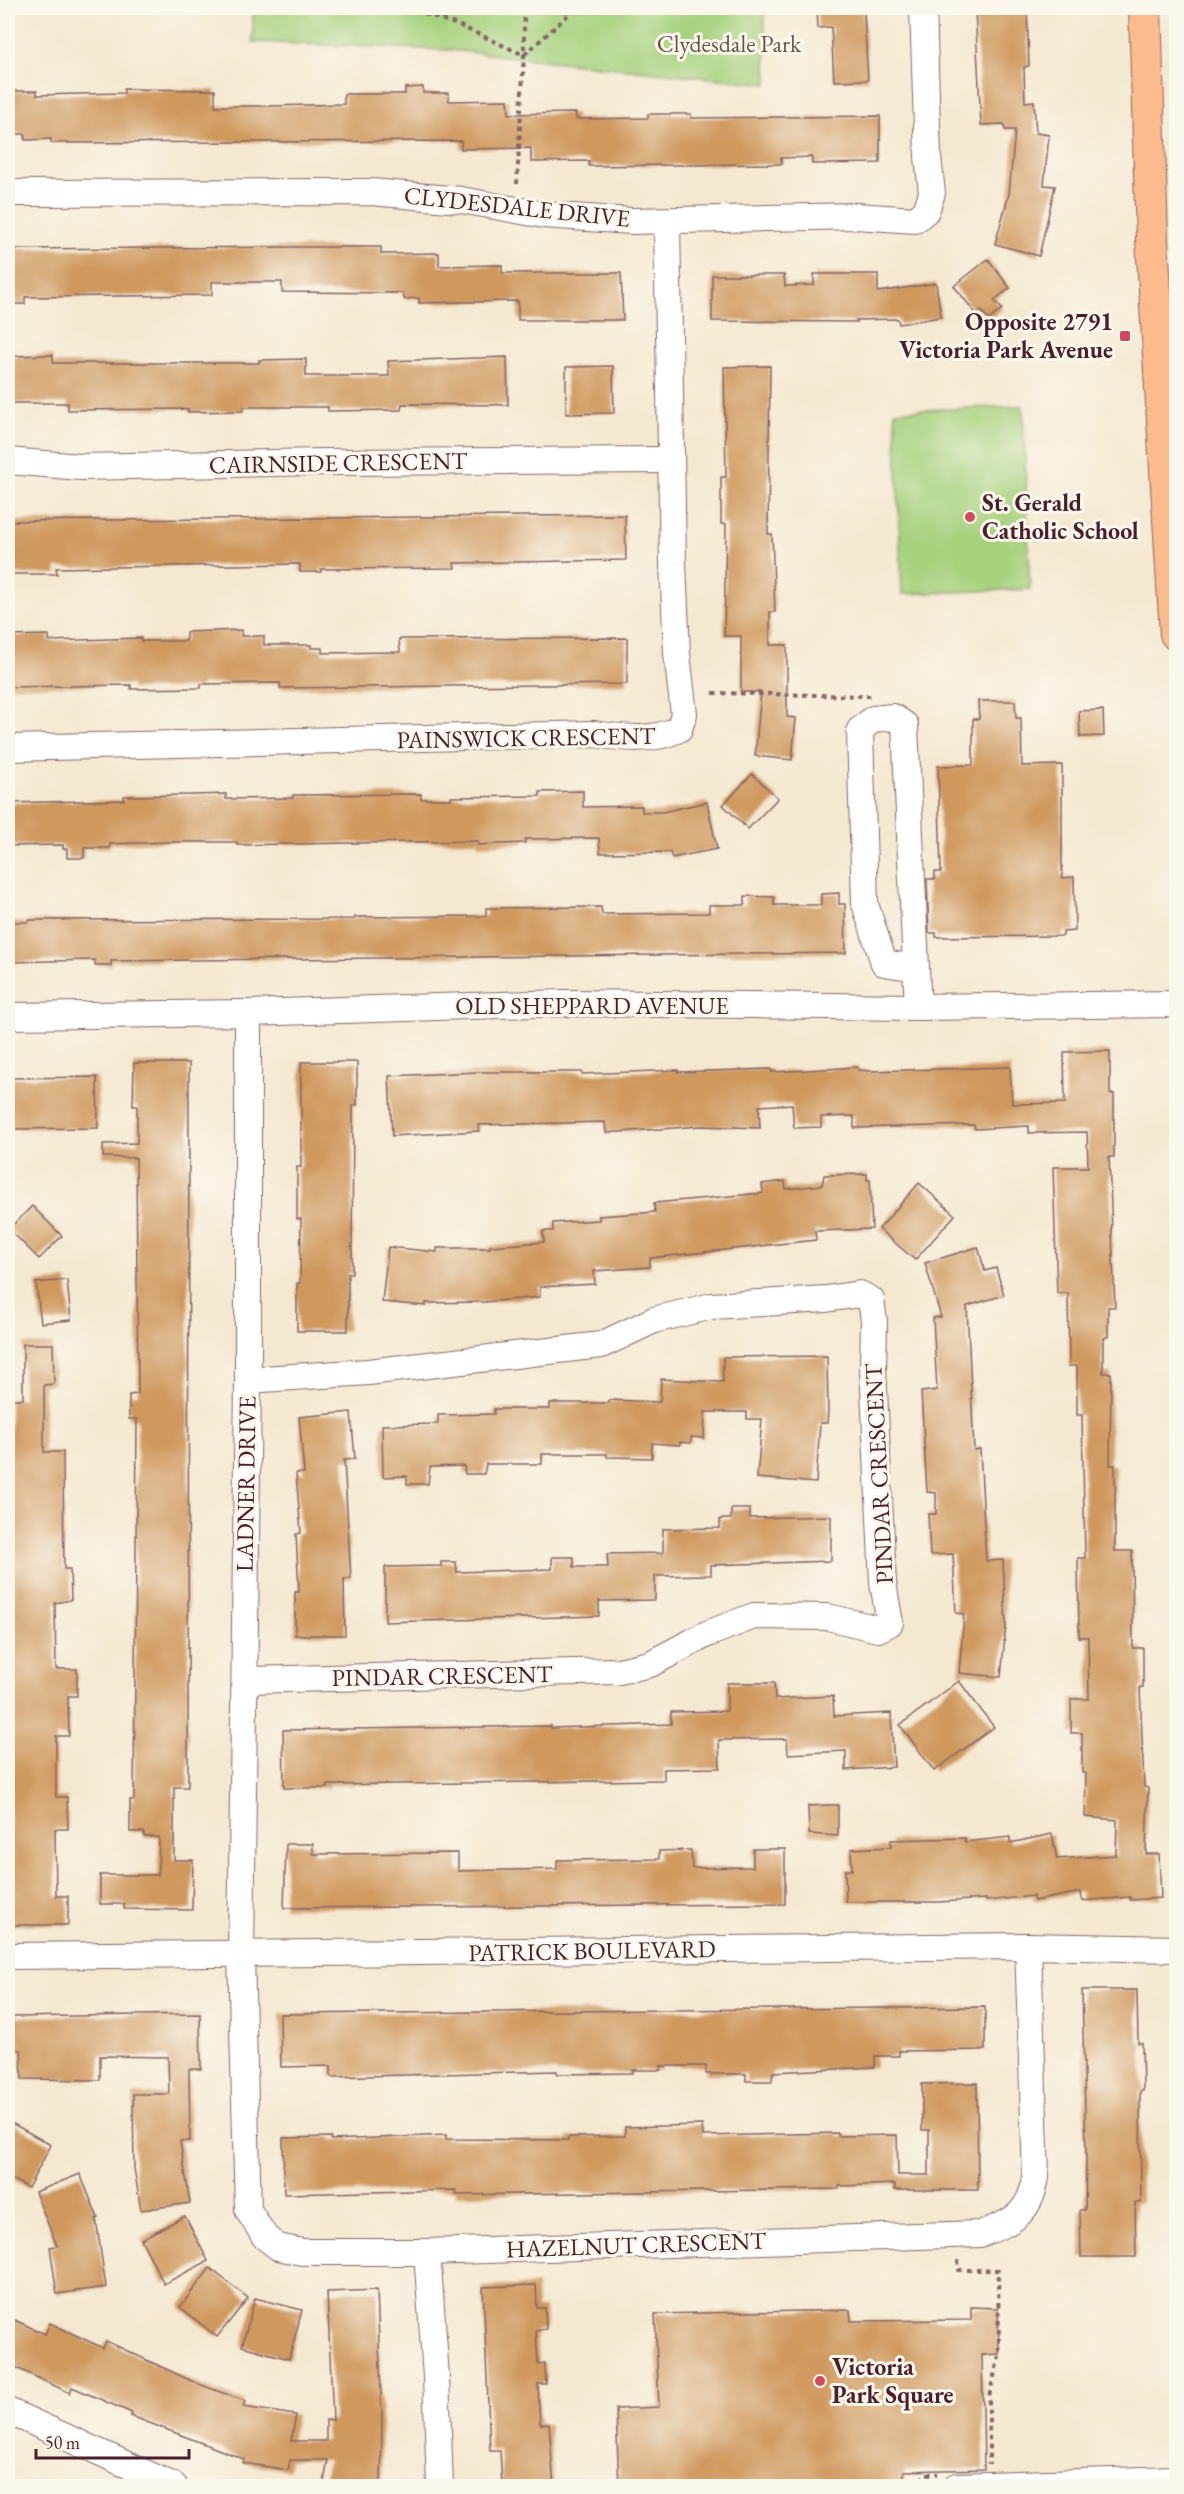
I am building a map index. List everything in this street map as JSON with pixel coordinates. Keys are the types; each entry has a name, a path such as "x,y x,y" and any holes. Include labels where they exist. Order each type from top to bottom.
{"main road":[{"path":"1145,8 1152,240 1176,634"}],"street":[{"name":"CLYDESDALE DRIVE","path":"8,193 371,192 461,200 544,215 667,222 856,216 915,220 926,211 932,194 928,157 923,8"},
{"name":"PAINSWICK CRESCENT","path":"8,748 594,734 625,738 664,737 679,729 684,714 676,654 669,460 667,222"},
{"name":"CAIRNSIDE CRESCENT","path":"8,461 81,467 334,462 669,460"},
{"path":"916,968 884,963 865,904 860,730 873,719 893,717 905,725 918,1007"},
{"name":"OLD SHEPPARD AVENUE","path":"8,1016 248,1013 567,1003 918,1007 1176,1004"},
{"name":"LADNER DRIVE","path":"241,1955 248,1380 248,1013"},
{"name":"PINDAR CRESCENT","path":"244,1680 619,1671 650,1664 707,1634 754,1616 828,1617 878,1629 890,1623 883,1583 873,1368 874,1321 871,1300 860,1294 826,1299 712,1306 654,1320 601,1345 368,1372 248,1380"},
{"name":"PATRICK BOULEVARD","path":"8,1956 1028,1946 1176,1949"},
{"name":"HAZELNUT CRESCENT","path":"241,1955 248,2210 256,2225 278,2247 302,2252 427,2252 980,2234 1009,2224 1032,2199 1036,2177 1028,1946"},
{"path":"427,2252 436,2377 440,2487"},
{"path":"8,2411 174,2487"},
{"path":"952,2480 1176,2479"}],"path":[{"path":"408,8 458,25 524,55"},
{"path":"517,184 524,55 524,8"},
{"path":"524,55 576,8"},
{"path":"958,2259 959,2270 998,2270 999,2356 989,2396 989,2472"},
{"path":"914,2487 926,2474 952,2480"}],"green space":[{"name":"Clydesdale Park","path":"253,8 764,8 767,84 450,50 253,42"},
{"path":"1023,406 1030,589 902,594 895,411"}],"building":[{"path":"817,8 861,8 861,12 864,12 868,80 834,81 831,27 818,28"},
{"path":"975,8 1027,8 1029,66 1024,67 1025,102 1034,101 1036,133 1049,135 1044,185 1055,186 1039,256 995,244 1009,194 1015,130 1005,130 1004,124 981,125"},
{"path":"423,87 423,93 448,93 449,101 508,100 509,114 576,113 576,119 648,118 648,114 691,114 691,118 880,116 880,163 812,164 812,157 781,158 782,164 589,166 589,161 531,162 531,148 461,149 461,141 51,143 51,139 25,140 25,134 8,134 8,91 37,91 37,95 124,93 124,89 215,90 215,106 271,106 344,104 344,94 405,94 405,88"},
{"path":"381,247 381,254 439,253 439,266 502,265 502,273 621,273 623,320 518,320 518,301 419,303 419,298 404,299 403,293 282,292 282,282 212,282 212,295 25,297 25,304 8,304 8,255 15,255 15,249"},
{"path":"988,259 1010,288 994,300 1002,309 989,320 981,310 976,314 954,286"},
{"path":"814,274 878,274 878,292 936,283 941,317 899,324 898,319 856,320 857,322 712,321 712,275 784,275 785,286 814,285"},
{"path":"53,355 53,363 259,363 259,360 306,359 306,376 389,376 388,361 507,357 508,405 402,404 401,410 328,411 328,407 243,407 243,411 188,412 188,409 68,410 68,403 8,403 8,356"},
{"path":"613,366 614,413 566,414 566,367"},
{"path":"770,366 768,534 772,534 775,612 770,612 770,645 787,645 787,717 796,718 792,760 755,756 761,692 741,692 741,636 724,636 726,524 721,524 721,477 726,477 724,367"},
{"path":"625,515 626,560 454,563 455,568 321,569 321,572 300,572 300,564 56,568 57,574 13,574 11,567 10,521"},
{"path":"242,630 241,636 264,636 264,645 311,645 311,648 322,648 322,653 400,652 399,639 627,638 627,684 280,688 280,683 201,684 201,688 131,689 131,685 8,687 8,636 49,635 49,641 141,638 141,641 186,641 186,632"},
{"path":"978,701 1015,701 1016,718 1021,718 1022,766 1062,765 1062,878 1074,877 1075,931 1063,932 1063,936 936,937 936,933 929,933 927,879 935,879 935,872 941,872 938,766 973,765 973,719 979,719"},
{"path":"1103,710 1104,736 1080,737 1079,711"},
{"path":"752,774 778,798 748,829 723,805"},
{"path":"583,791 583,807 642,806 642,812 662,812 707,802 717,849 672,858 670,852 600,853 599,838 525,839 525,843 478,845 478,841 237,845 237,842 170,842 110,844 110,848 84,848 84,858 67,858 67,849 63,849 63,845 8,846 8,803 124,800 124,796 226,794 226,799 293,798 293,795 421,794 421,799 451,799 451,797 540,796 540,792"},
{"path":"839,893 839,904 845,904 846,953 111,961 111,965 95,965 95,960 8,962 8,922 29,922 29,920 355,919 355,917 486,916 486,908 601,907 602,914 709,913 709,905 745,905 745,896 774,897 774,905 821,905 821,894"},
{"path":"1110,1051 1110,1094 1114,1094 1114,1157 1109,1157 1115,1307 1108,1307 1108,1336 1103,1339 1103,1373 1111,1373 1110,1465 1115,1465 1115,1551 1132,1551 1133,1648 1143,1648 1143,1687 1140,1687 1144,1787 1148,1788 1146,1854 1159,1854 1161,1898 1130,1900 1130,1897 1082,1901 1081,1892 1034,1901 1033,1896 986,1901 986,1899 939,1902 846,1902 845,1870 852,1870 851,1849 891,1847 891,1840 965,1838 965,1842 1010,1837 1010,1843 1052,1834 1057,1859 1116,1855 1117,1820 1085,1817 1086,1773 1082,1773 1082,1733 1071,1733 1071,1699 1089,1699 1088,1637 1079,1637 1078,1558 1085,1558 1082,1415 1077,1415 1077,1366 1069,1366 1068,1293 1057,1293 1053,1167 1088,1167 1087,1132 1029,1133 1029,1126 975,1129 974,1125 854,1128 854,1116 821,1117 821,1127 794,1128 792,1104 759,1106 760,1128 701,1126 606,1133 605,1122 478,1125 479,1131 392,1136 389,1076 478,1072 582,1072 582,1074 771,1069 772,1072 858,1067 858,1070 872,1071 1010,1067 1012,1104 1065,1103 1064,1052"},
{"path":"301,1062 357,1062 357,1105 353,1105 352,1273 348,1273 348,1331 297,1331 301,1219 297,1219 297,1167 301,1167"},
{"path":"134,1063 189,1063 188,1787 174,1787 174,1860 193,1860 192,1910 124,1909 124,1904 100,1904 100,1875 158,1875 159,1837 144,1837 144,1832 130,1832 130,1800 134,1800 137,1419 129,1419 129,1395 138,1394 136,1158 103,1157 103,1144 137,1143 137,1106 133,1106"},
{"path":"97,1077 98,1128 8,1129 8,1078"},
{"path":"867,1174 867,1180 870,1180 872,1229 815,1231 816,1240 650,1258 650,1267 594,1271 595,1284 540,1287 540,1297 484,1302 426,1303 426,1306 382,1302 388,1247 437,1252 437,1248 490,1248 490,1246 544,1242 543,1231 553,1231 553,1223 599,1220 599,1216 655,1212 654,1203 763,1193 762,1184 785,1181 786,1189 822,1185 824,1175"},
{"path":"919,1183 955,1215 915,1260 879,1229"},
{"path":"32,1206 62,1236 39,1259 9,1229"},
{"path":"978,1247 985,1271 996,1268 1004,1295 967,1306 974,1450 980,1449 986,1561 1003,1560 1006,1625 1001,1677 959,1673 964,1614 956,1613 953,1554 930,1555 928,1514 936,1514 936,1493 927,1492 921,1392 937,1390 933,1318 941,1317 925,1263"},
{"path":"67,1280 71,1320 41,1323 36,1283"},
{"path":"23,1344 53,1344 54,1384 44,1385 44,1452 63,1452 64,1569 70,1569 71,1600 55,1603 56,1669 77,1669 77,1696 68,1696 69,1736 56,1736 56,1797 67,1797 68,1829 55,1829 56,1896 68,1896 68,1925 9,1925 10,1399 23,1399"},
{"path":"827,1356 828,1412 827,1423 820,1423 816,1483 757,1478 762,1419 747,1419 747,1412 705,1412 704,1438 691,1437 691,1443 680,1442 680,1445 652,1443 652,1458 607,1457 607,1454 542,1454 542,1464 486,1464 484,1474 465,1474 464,1466 430,1467 428,1484 407,1484 407,1476 383,1477 382,1425 438,1424 438,1415 494,1414 494,1409 550,1409 550,1403 609,1403 609,1400 660,1402 661,1379 723,1382 723,1357"},
{"path":"351,1412 355,1459 344,1460 351,1579 344,1579 345,1635 295,1635 295,1592 299,1592 296,1534 301,1533 296,1473 304,1473 299,1417"},
{"path":"731,1509 750,1509 750,1518 831,1516 831,1561 711,1565 711,1575 655,1576 655,1600 599,1601 599,1616 385,1622 385,1567 441,1566 441,1562 456,1562 457,1572 552,1569 552,1557 574,1557 574,1567 608,1567 607,1554 663,1553 663,1529 720,1528 720,1519 731,1519"},
{"path":"959,1681 994,1727 934,1771 900,1725"},
{"path":"727,1683 774,1683 775,1699 833,1696 834,1716 891,1713 894,1767 846,1770 846,1751 788,1754 787,1739 719,1740 720,1768 664,1769 664,1780 328,1785 328,1788 284,1788 283,1730 551,1726 551,1728 671,1724 671,1712 727,1711"},
{"path":"838,1805 838,1836 809,1834 808,1806"},
{"path":"286,1844 313,1844 313,1854 458,1853 458,1871 557,1869 557,1860 659,1859 659,1851 691,1850 692,1868 753,1867 753,1849 785,1849 785,1904 284,1908"},
{"path":"1082,1990 1137,1990 1138,2043 1142,2043 1143,2091 1140,2091 1141,2203 1135,2203 1136,2257 1081,2257 1080,2210 1085,2210 1086,2155"},
{"path":"985,2007 985,2050 899,2051 899,2056 875,2056 875,2067 773,2072 772,2081 746,2081 746,2074 706,2074 706,2066 661,2066 661,2070 633,2070 633,2073 557,2074 557,2071 331,2077 331,2066 281,2067 280,2014"},
{"path":"200,2014 201,2069 189,2069 190,2141 180,2141 190,2203 141,2210 134,2168 133,2094 169,2094 168,2057 100,2056 100,2080 22,2079 21,2050 13,2050 13,2017"},
{"path":"977,2083 978,2190 895,2190 895,2184 839,2186 839,2189 456,2195 456,2190 284,2194 283,2138 331,2137 331,2140 446,2135 446,2139 568,2140 568,2137 625,2136 625,2127 702,2125 703,2136 838,2133 838,2136 897,2135 898,2175 929,2175 929,2130 922,2130 922,2084"},
{"path":"8,2121 51,2145 28,2188 8,2177"},
{"path":"80,2174 98,2218 96,2219 106,2287 57,2294 50,2247 57,2246 35,2192"},
{"path":"185,2216 208,2261 164,2284 141,2239"},
{"path":"210,2268 248,2298 217,2337 180,2307"},
{"path":"536,2285 537,2308 545,2308 546,2329 536,2331 538,2364 545,2363 546,2384 538,2384 540,2424 549,2424 554,2487 502,2487 500,2450 490,2450 483,2287"},
{"path":"377,2290 382,2419 381,2487 323,2487 328,2460 290,2460 288,2470 243,2463 244,2459 131,2416 132,2413 72,2387 70,2393 8,2364 8,2317 45,2334 50,2323 103,2348 106,2341 196,2383 245,2401 243,2407 296,2415 291,2441 326,2441 326,2420 333,2420 327,2292"},
{"path":"255,2298 302,2310 289,2359 242,2346"},
{"name":"Victoria Park Square","path":"971,2307 998,2308 999,2354 982,2355 984,2469 904,2471 904,2487 619,2487 616,2409 659,2407 655,2314 850,2310 851,2321 971,2320"}],"place":[{"name":"Opposite 2791 Victoria Park Avenue","path":"1125,336"},
{"name":"St. Gerald Catholic School","path":"970,517"},
{"name":"Victoria Park Square","path":"820,2381"}]}
